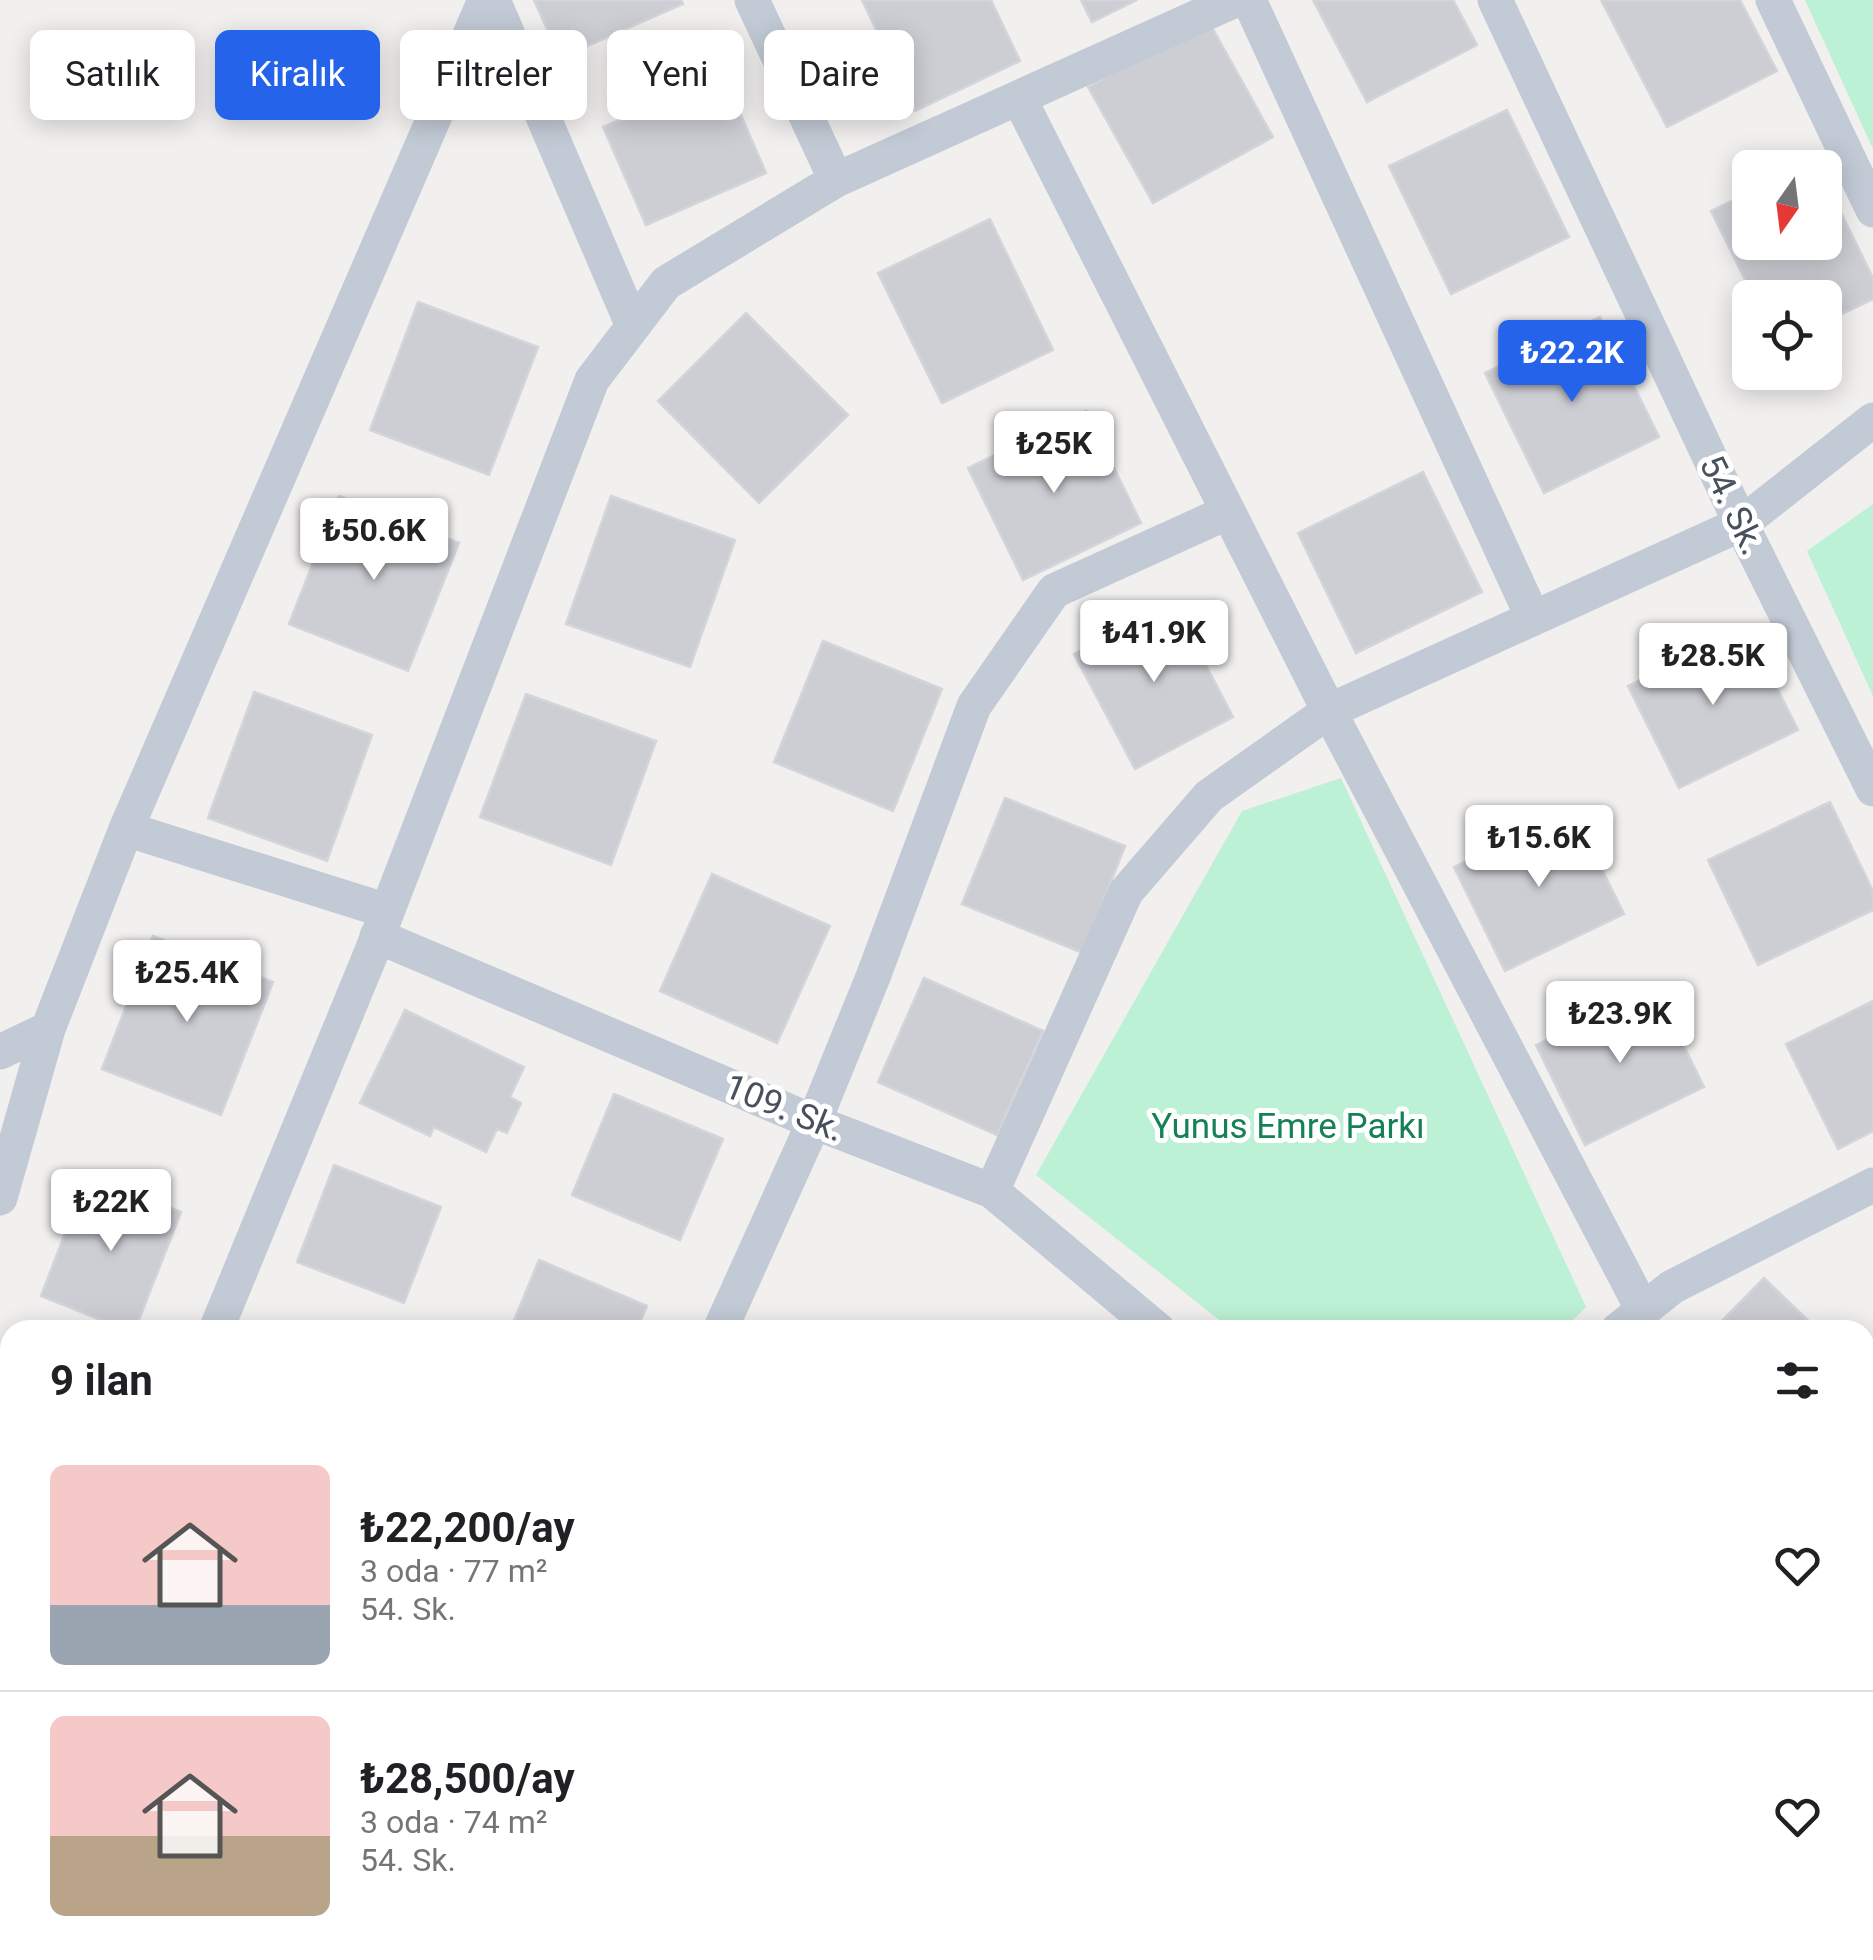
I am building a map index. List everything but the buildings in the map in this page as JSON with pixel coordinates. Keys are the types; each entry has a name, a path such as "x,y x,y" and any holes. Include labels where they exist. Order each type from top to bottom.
{"street":[{"path":"0,1198 48,1029 126,829 485,0"},
{"path":"493,0 633,326"},
{"path":"752,0 836,180"},
{"path":"220,1320 382,924 592,380 666,283 836,180 1235,0"},
{"path":"1249,0 1533,618"},
{"name":"54. Sk.","path":"1494,0 1741,524 1873,790"},
{"path":"1773,0 1873,210"},
{"path":"1020,98 1631,1320 1672,1287 1873,1185"},
{"path":"992,1191 1126,892 1209,796 1329,711 1741,524 1873,420"},
{"path":"725,1320 814,1122 873,978 974,706 1054,591 1228,512"},
{"name":"109. Sk.","path":"126,829 382,924 814,1122 992,1191 1146,1320"},
{"path":"0,1052 48,1029"}],"green space":[{"path":"1805,0 1873,0 1873,149 1809,9"},
{"path":"1873,504 1873,696 1807,551"},
{"name":"Yunus Emre Parkı","path":"1341,778 1586,1307 1573,1320 1219,1320 1036,1175 1242,811"}]}
